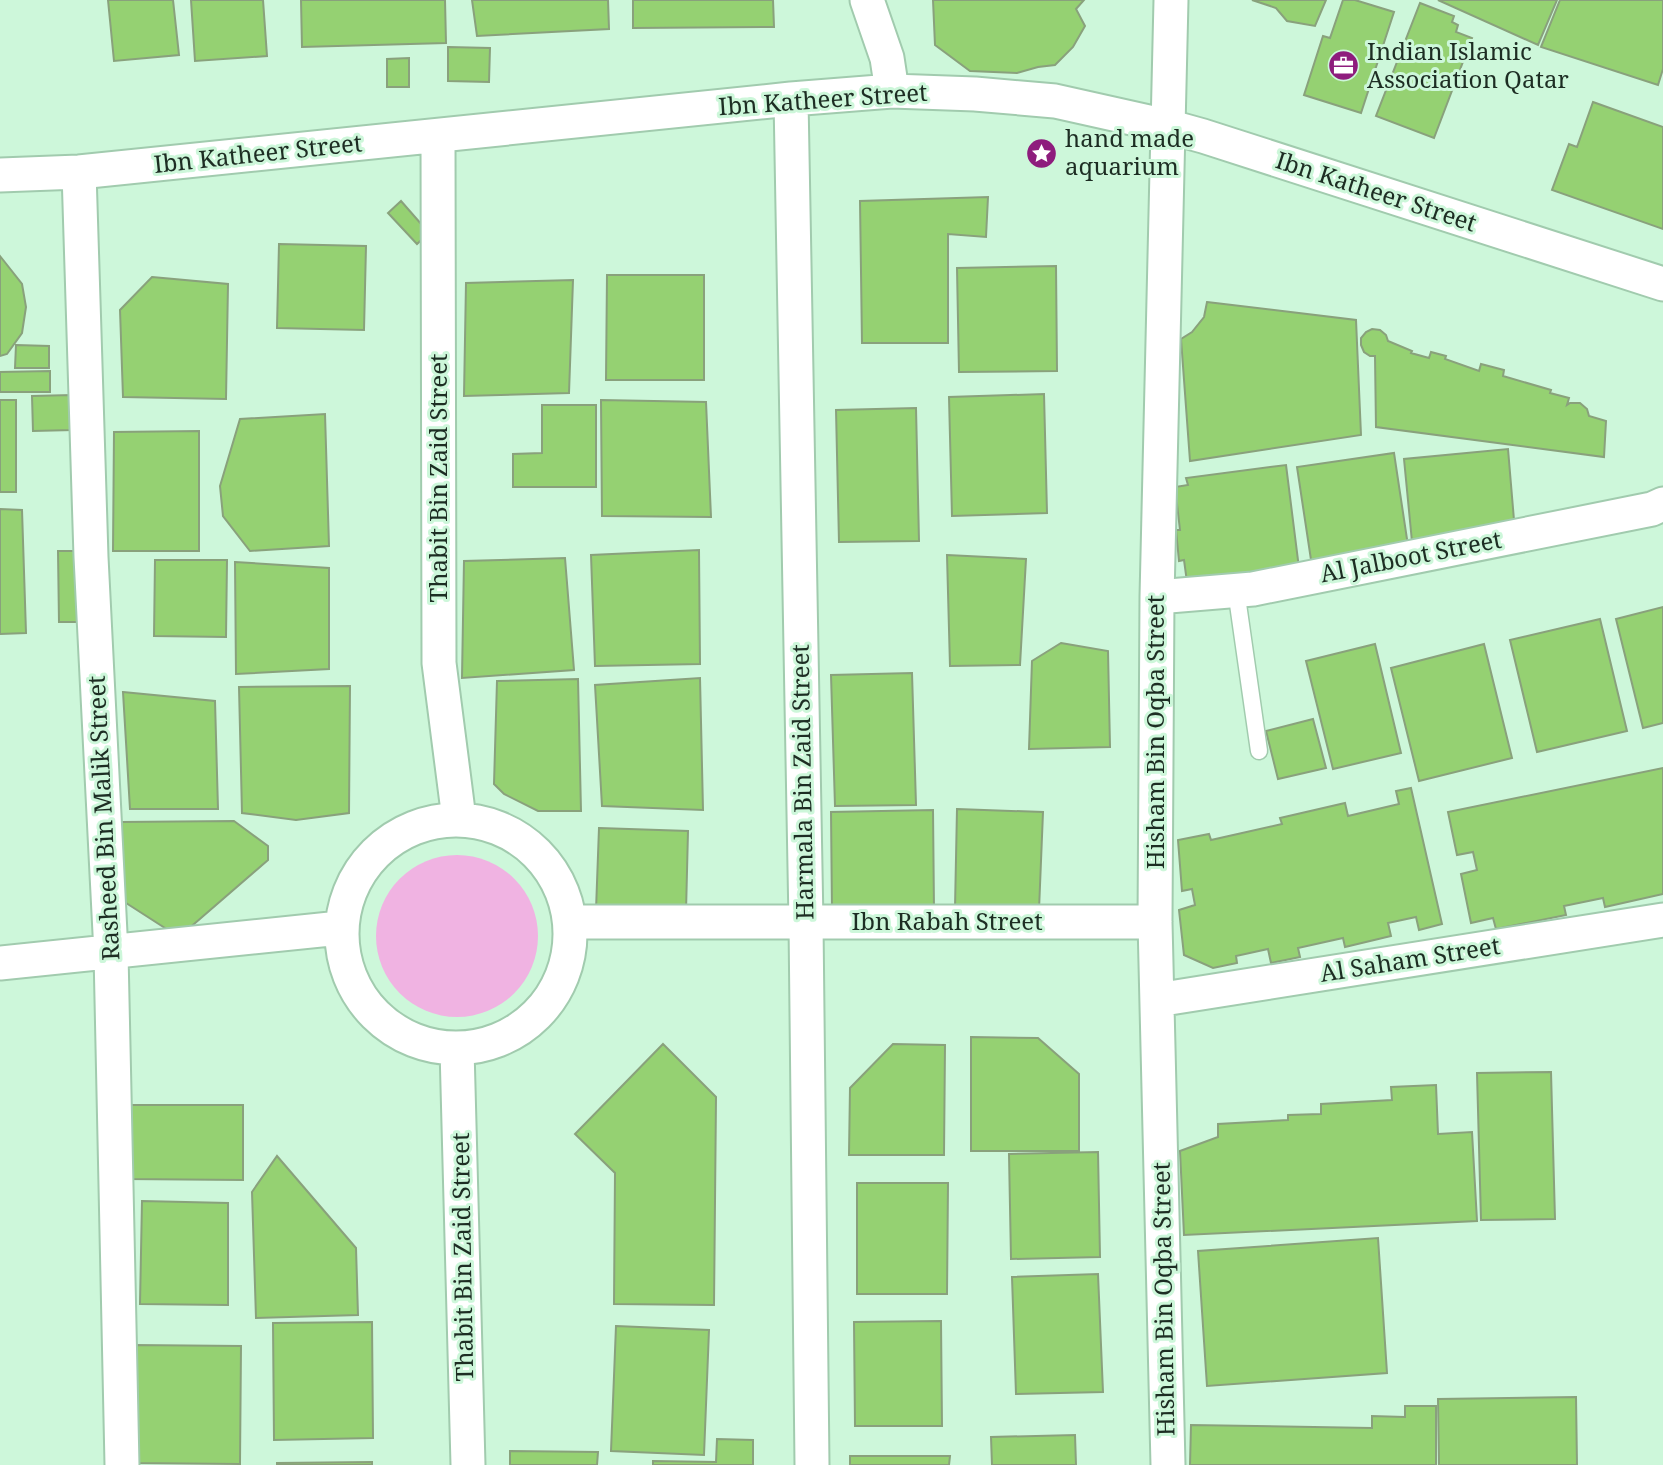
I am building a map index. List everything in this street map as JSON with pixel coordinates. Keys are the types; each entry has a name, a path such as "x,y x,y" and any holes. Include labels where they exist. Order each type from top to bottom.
{"street":[{"path":"867,0 887,58 892,91"},
{"name":"Hisham Bin Oqba Street","path":"1168,1465 1155,922 1157,597 1171,0"},
{"name":"Ibn Katheer Street","path":"0,175 79,172 791,99 892,91 975,94 1055,101 1167,126 1663,284"},
{"name":"Harmala Bin Zaid Street","path":"791,99 806,923 812,1465"},
{"name":"Thabit Bin Zaid Street","path":"439,136 439,663 459,819"},
{"name":"Rasheed Bin Malik Street","path":"79,172 91,557 111,953 122,1465"},
{"name":"Al Jalboot Street","path":"1157,597 1253,589 1652,509 1663,504"},
{"path":"459,819 492,825 521,839 546,862 563,890 570,922 568,960 553,995 528,1023 494,1042 457,1049 420,1043 387,1026 361,999 344,965 340,928 348,893 365,863 391,838 424,823 459,819"},
{"name":"Al Saham Street","path":"1157,1000 1663,920"},
{"name":"Ibn Rabah Street","path":"570,922 1155,922"},
{"path":"0,963 340,928"},
{"name":"Thabit Bin Zaid Street","path":"457,1049 468,1465"}],"lane":[{"path":"1236,590 1259,751"}],"shaded area":[{"path":"457,855 488,862 514,879 531,905 538,936 531,967 514,993 488,1010 457,1017 426,1010 400,993 383,967 376,936 383,905 400,879 426,862"}],"building":[{"path":"108,0 173,0 179,55 114,61"},
{"path":"191,0 263,0 267,56 195,61"},
{"path":"301,0 445,0 446,43 302,47"},
{"path":"472,0 608,0 609,29 477,36"},
{"path":"633,0 773,0 774,27 633,28"},
{"path":"933,0 1084,0 1076,9 1085,26 1073,47 1055,65 1017,73 970,71 935,45"},
{"path":"1252,0 1326,0 1315,26 1287,21 1276,8"},
{"name":"Indian Islamic Association Qatar","path":"1343,0 1355,0 1394,12 1361,113 1304,95 1323,36 1330,38"},
{"path":"1438,0 1557,0 1538,45"},
{"path":"1560,0 1663,0 1663,69 1658,85 1541,47"},
{"path":"1420,3 1454,16 1452,22 1458,25 1456,32 1472,38 1434,138 1376,116"},
{"path":"448,47 490,48 489,82 448,81"},
{"path":"409,58 409,87 387,87 387,59"},
{"path":"1593,102 1663,127 1663,229 1552,190 1569,144 1577,147"},
{"path":"988,197 986,237 948,234 948,343 862,343 860,201"},
{"path":"401,201 429,233 417,244 388,213"},
{"path":"279,244 366,246 364,330 277,328"},
{"path":"0,256 22,284 26,307 22,333 7,354 0,356"},
{"path":"1056,266 1057,371 959,372 957,268"},
{"path":"607,275 704,275 704,380 606,380"},
{"path":"152,277 228,284 226,399 123,397 120,310"},
{"path":"573,280 569,393 464,396 466,283"},
{"path":"1207,302 1356,320 1361,435 1190,461 1181,339 1192,332 1204,317"},
{"path":"1372,329 1380,330 1388,341 1412,351 1411,353 1429,358 1431,352 1479,371 1481,364 1504,370 1503,376 1569,398 1567,405 1580,403 1587,409 1589,416 1606,421 1604,457 1376,427 1375,356 1364,352 1361,345 1361,338"},
{"path":"16,345 49,346 49,368 15,368"},
{"path":"50,371 50,392 0,392 0,372"},
{"path":"1044,394 1047,513 952,516 949,397"},
{"path":"72,395 73,430 33,431 32,396"},
{"path":"0,400 16,400 16,492 0,492"},
{"path":"601,400 706,402 711,517 602,516"},
{"path":"542,405 596,405 596,487 513,487 513,454 542,453"},
{"path":"916,408 919,541 839,542 836,410"},
{"path":"325,414 329,546 250,551 223,516 220,486 240,419"},
{"path":"199,431 199,551 113,551 114,432"},
{"path":"1508,449 1515,532 1413,552 1404,459"},
{"path":"1394,453 1410,559 1313,573 1297,467"},
{"path":"1286,465 1300,576 1187,582 1184,560 1179,561 1176,530 1180,530 1175,487 1188,485 1186,478"},
{"path":"0,509 22,510 26,633 0,634"},
{"path":"699,550 700,664 595,666 591,555"},
{"path":"58,551 76,551 77,622 59,622"},
{"path":"947,555 1026,559 1020,665 950,666"},
{"path":"565,558 574,670 462,678 464,561"},
{"path":"155,560 227,560 226,637 154,636"},
{"path":"235,562 329,568 329,669 236,674"},
{"path":"1663,607 1663,723 1643,728 1616,619"},
{"path":"1600,619 1627,731 1537,752 1510,640"},
{"path":"1061,643 1108,651 1110,747 1029,749 1032,661"},
{"path":"1375,644 1401,753 1333,769 1306,661"},
{"path":"1484,644 1512,758 1419,781 1391,668"},
{"path":"912,673 916,805 835,806 831,675"},
{"path":"700,678 703,810 602,806 595,685"},
{"path":"578,679 581,811 538,811 504,794 494,784 497,681"},
{"path":"350,686 349,813 296,820 242,813 239,687"},
{"path":"123,692 215,701 218,809 130,809"},
{"path":"1313,719 1326,768 1278,779 1266,731"},
{"path":"1663,768 1663,894 1605,907 1603,898 1564,906 1566,915 1496,929 1493,918 1471,923 1461,874 1477,870 1473,852 1457,855 1448,812"},
{"path":"1411,788 1442,924 1419,930 1416,917 1388,923 1391,936 1345,947 1343,938 1298,948 1300,957 1271,963 1268,949 1236,956 1237,963 1213,968 1184,955 1179,910 1195,905 1192,889 1182,891 1178,840 1209,834 1211,840 1282,824 1280,818 1345,803 1348,816 1399,804 1396,791"},
{"path":"957,809 1043,812 1039,910 955,908"},
{"path":"933,810 934,910 832,911 831,812"},
{"path":"234,821 268,846 268,860 179,937 123,901 122,822"},
{"path":"599,828 688,831 686,912 596,910"},
{"path":"971,1037 1038,1038 1079,1074 1079,1151 971,1151"},
{"path":"663,1044 716,1097 714,1305 614,1304 615,1173 575,1134"},
{"path":"893,1044 945,1045 944,1155 849,1155 850,1088"},
{"path":"1551,1072 1555,1219 1481,1220 1477,1073"},
{"path":"1436,1085 1438,1134 1472,1132 1477,1221 1184,1235 1180,1151 1218,1137 1218,1124 1288,1120 1288,1115 1321,1114 1321,1104 1392,1100 1391,1087"},
{"path":"125,1105 243,1105 243,1180 125,1179"},
{"path":"1098,1152 1100,1257 1011,1259 1009,1154"},
{"path":"277,1156 356,1248 358,1315 256,1318 252,1192"},
{"path":"857,1183 948,1183 947,1294 857,1294"},
{"path":"142,1201 228,1203 228,1305 140,1304"},
{"path":"1378,1238 1387,1373 1207,1386 1198,1251"},
{"path":"1098,1274 1103,1392 1016,1394 1012,1277"},
{"path":"941,1321 942,1426 855,1426 854,1322"},
{"path":"372,1322 373,1438 274,1440 273,1323"},
{"path":"616,1326 709,1330 704,1455 611,1451"},
{"path":"133,1345 241,1346 240,1464 133,1463"},
{"path":"1576,1397 1577,1465 1439,1465 1438,1399"},
{"path":"1405,1406 1436,1406 1436,1465 1190,1465 1191,1425 1372,1428 1372,1416 1405,1417"},
{"path":"1075,1435 1076,1465 992,1465 991,1437"},
{"path":"717,1439 753,1440 753,1465 653,1465 653,1461 716,1462"},
{"path":"510,1451 598,1452 597,1465 510,1465"},
{"path":"850,1456 950,1456 949,1465 850,1465"},
{"path":"372,1462 372,1465 277,1465 277,1463"}],"place":[{"name":"Indian Islamic Association Qatar","path":"1344,66"},
{"name":"hand made aquarium","path":"1042,153"}]}
